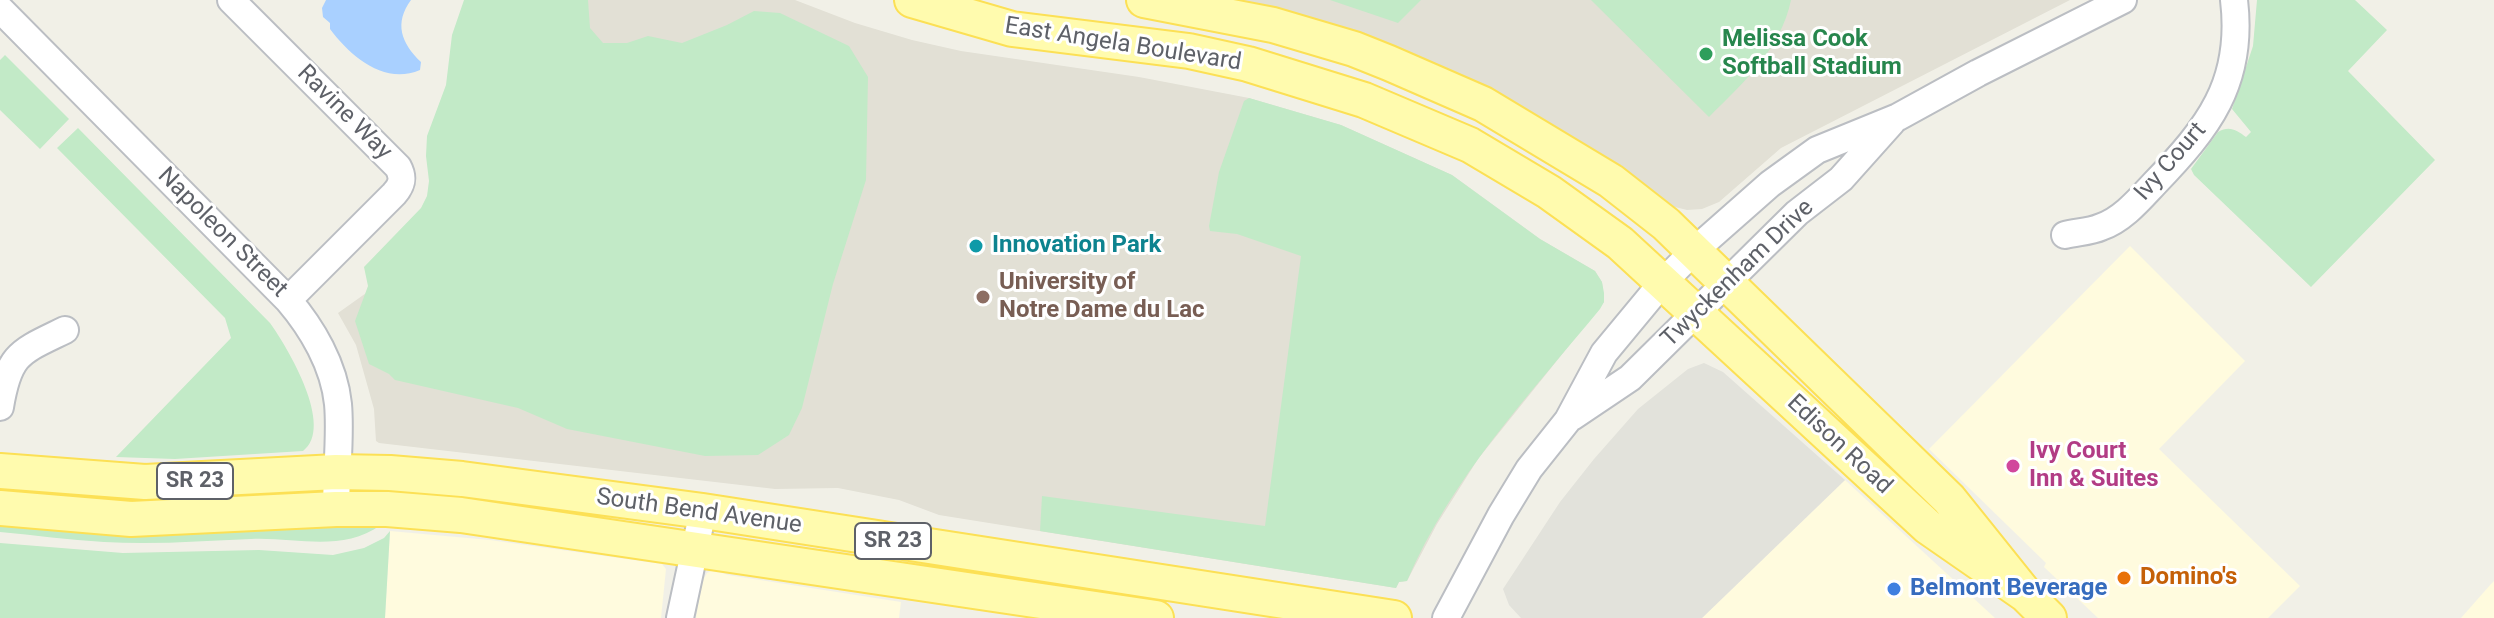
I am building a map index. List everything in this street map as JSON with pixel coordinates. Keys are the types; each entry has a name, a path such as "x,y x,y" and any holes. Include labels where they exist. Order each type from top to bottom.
{"main road":[{"name":"East Angela Boulevard","path":"1144,0 1229,15 1309,35 1389,63 1483,104 1611,181 1642,204 1694,251"},
{"name":"East Angela Boulevard","path":"928,3 1012,29 1189,51 1292,76 1364,100 1424,124 1497,160 1596,225 1638,258 1662,283"},
{"name":"Edison Road","path":"1694,251 1949,499 2038,607"},
{"name":"Edison Road","path":"1662,283 1928,527 2038,607"},
{"name":"South Bend Avenue","path":"0,471 145,482 336,472 462,479 703,511 1394,618"},
{"name":"South Bend Avenue","path":"0,508 131,519 336,509 387,509 461,515 695,548 1018,608 1156,618"}],"street":[{"name":"Ravine Way","path":"231,0 398,167 401,174 399,188 394,194 288,300"},
{"name":"Twyckenham Drive","path":"1446,618 1515,492 1568,420 1604,353 1662,283 1694,251 1770,184 1817,150 1898,117 2123,0"},
{"name":"Ivy Court","path":"2065,235 2102,227 2133,206 2185,152 2217,108 2232,66 2238,29 2234,0"},
{"name":"Napoleon Street","path":"8,13 288,300 312,331 332,379 338,404 336,509"},
{"name":"Twyckenham Drive","path":"1568,420 1630,378 1797,213 1841,179 1898,117"},
{"path":"0,407 8,372 16,358 28,348 65,330"},
{"path":"680,618 703,511"},
{"path":"1018,608 1023,561"}],"shaded area":[{"name":"University of Notre Dame du Lac","path":"501,0 795,0 855,23 961,51 1139,77 1249,98 1341,125 1452,175 1540,239 1595,271 1602,282 1604,302 1478,459 1437,524 1407,581 1399,582 1396,588 939,515 899,500 838,488 775,489 379,443 376,441 374,409 356,345 338,313 383,281 431,239"},
{"path":"1216,0 2070,0 1781,148 1719,202 1702,209 1687,210 1671,206 1646,191"},
{"path":"2130,246 2245,361 2159,449 2300,586 2268,618 2098,618 1929,449"},
{"path":"1704,363 1723,372 1845,480 1702,618 1521,618 1509,605 1503,589 1560,502 1638,409 1688,369"},
{"path":"1845,480 1995,618 1702,618"},
{"path":"390,531 490,540 662,564 666,569 661,618 385,618"},
{"path":"713,570 728,575 901,602 899,618 696,618 702,582"},
{"path":"2494,581 2494,618 2461,618 2491,584"}],"green space":[{"path":"464,0 588,0 590,28 603,43 627,43 648,36 682,43 754,11 780,13 849,46 868,77 866,180 833,284 802,408 789,435 758,455 705,456 567,429 518,408 395,380 369,364 355,321 368,286 364,267 421,208 427,196 427,136 446,85 452,35"},
{"path":"1330,0 1421,0 1398,23"},
{"name":"Melissa Cook Softball Stadium","path":"1591,0 1791,0 1770,50 1709,117"},
{"path":"2257,0 2355,0 2387,30 2348,71 2435,160 2311,287 2191,169 2218,132 2233,129 2246,137 2251,132 2232,109 2253,46"},
{"path":"5,55 69,119 40,149 0,110 0,60"},
{"path":"1249,98 1341,125 1452,175 1540,239 1595,271 1602,282 1604,302 1600,309 1469,472 1425,543 1407,581 1399,582 1396,588 1040,531 1042,496 1265,526 1301,256 1237,234 1210,231 1219,172 1244,101"},
{"path":"78,128 270,323 297,368 311,407 314,424 312,440 303,451 175,459 116,457 231,338 225,318 57,148"},
{"path":"0,520 381,525 366,534 334,541 251,539 141,543 0,532"},
{"path":"390,531 385,618 0,618 0,543 123,553 259,550 333,555 364,548 384,538"}],"water":[{"path":"326,0 411,0 401,25 409,48 421,62 420,70 394,74 369,66 358,58 338,39 330,29 330,23 323,17 322,8"}],"place":[{"name":"Melissa Cook Softball Stadium","path":"1706,54"},
{"name":"Innovation Park","path":"976,246"},
{"name":"University of Notre Dame du Lac","path":"983,297"},
{"name":"Ivy Court Inn & Suites","path":"2013,466"},
{"name":"Domino's","path":"2124,578"},
{"name":"Belmont Beverage","path":"1894,589"}]}
